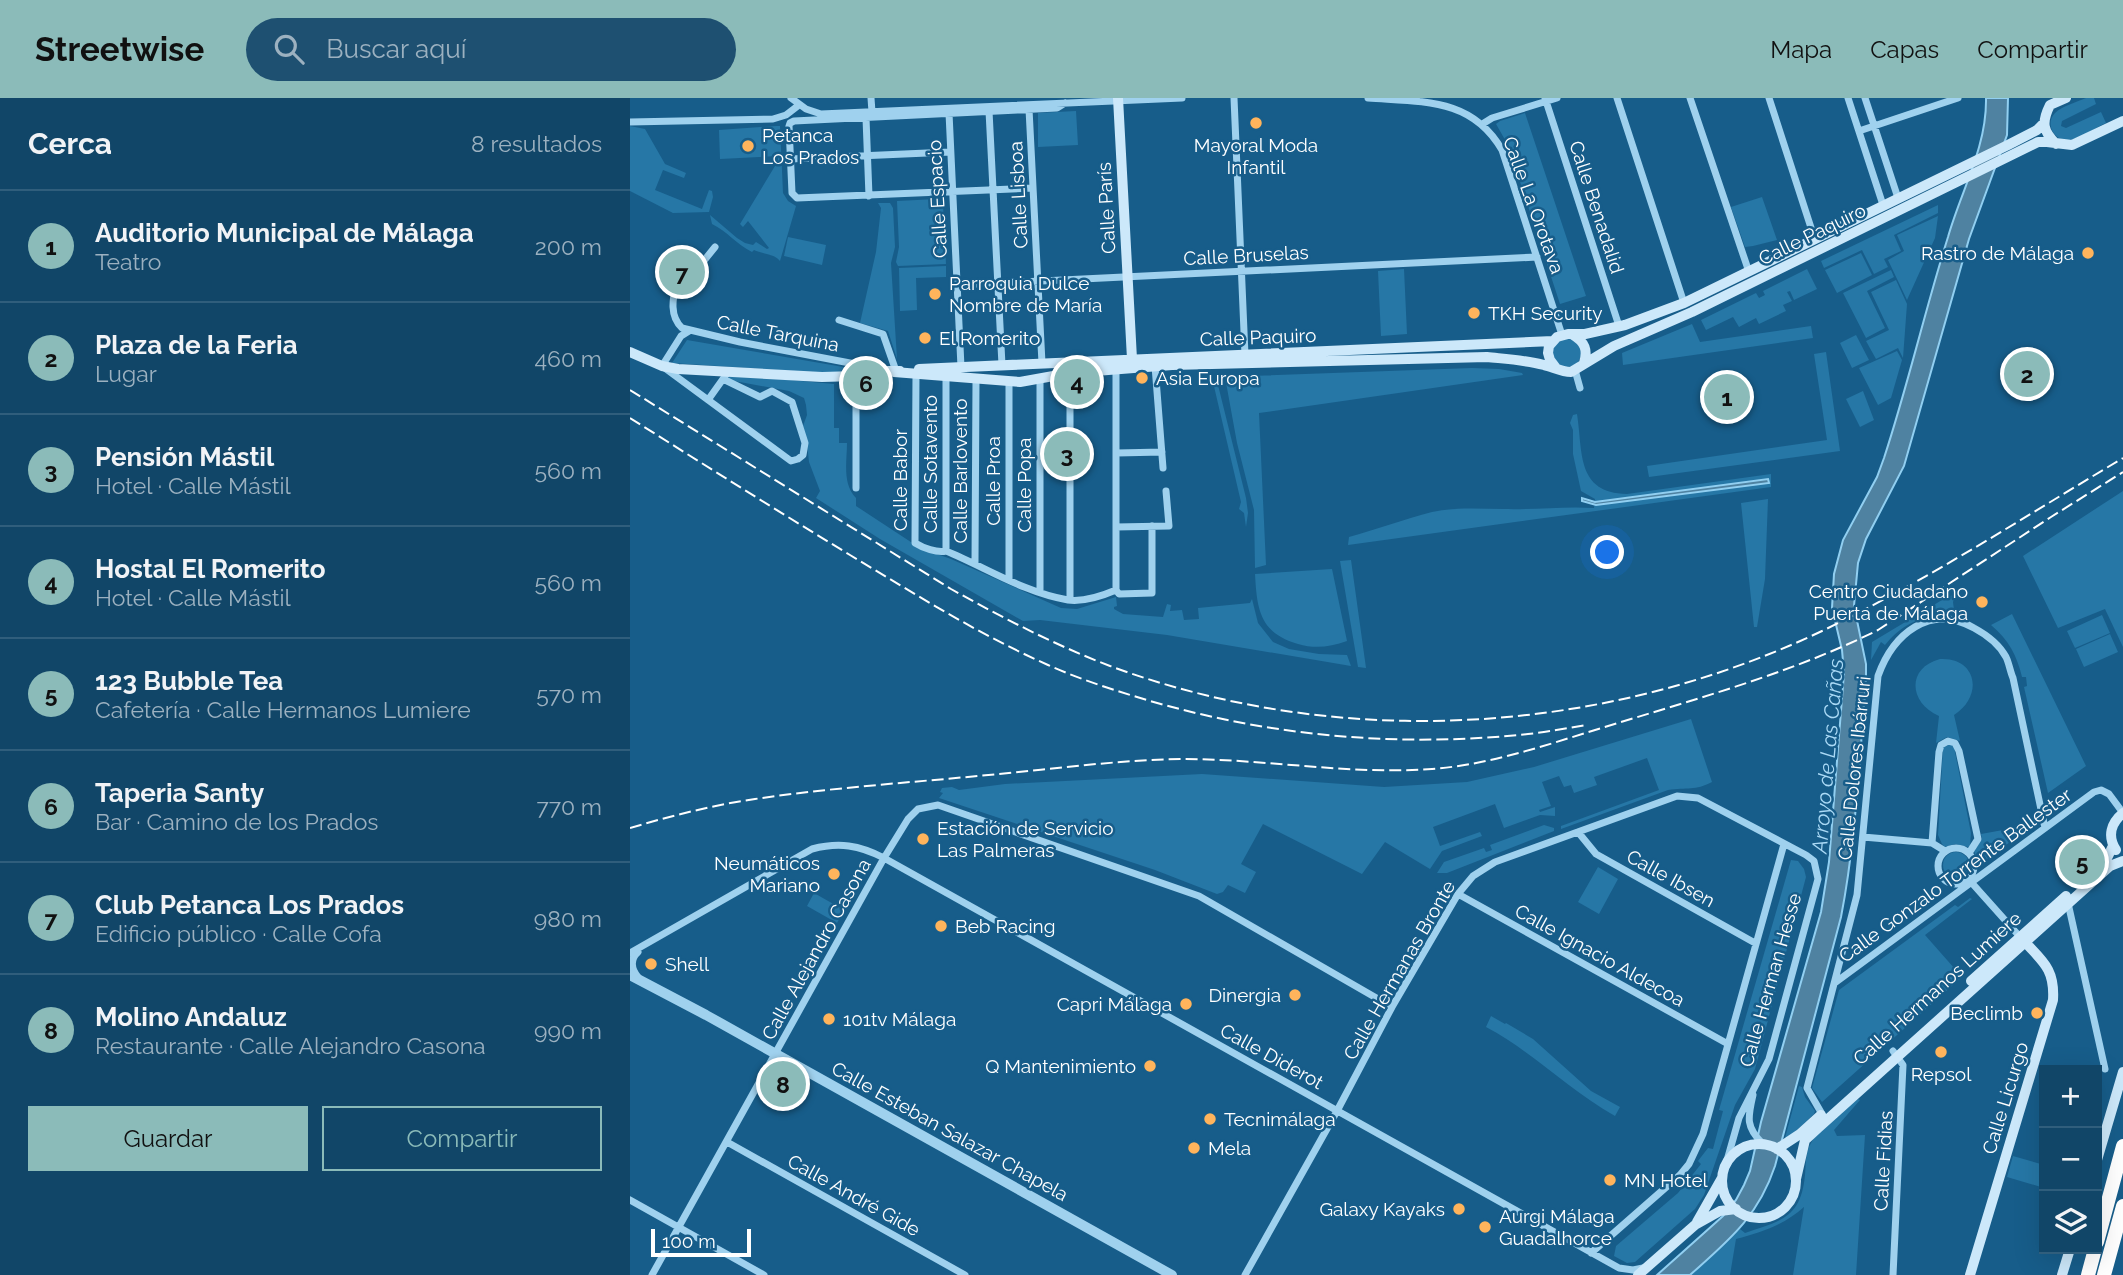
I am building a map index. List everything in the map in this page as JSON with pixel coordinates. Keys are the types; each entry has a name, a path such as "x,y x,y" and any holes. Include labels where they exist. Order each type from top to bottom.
{"highway":[{"path":"2102,1224 2123,1146"},
{"path":"2104,1275 2123,1206"},
{"path":"2112,1275 2123,1222"},
{"path":"2088,1275 2094,1254"}],"main road":[{"name":"Calle París","path":"1118,99 1132,359"},
{"path":"2056,144 2048,135 2044,124 2050,105 2060,99"},
{"name":"Calle Paquiro","path":"1580,366 1614,346 1692,312 2038,142 2072,145 2123,121"},
{"name":"Calle Paquiro","path":"895,371 1563,337 1619,326 1684,303 2008,145 2044,124"},
{"path":"1563,337 1580,339 1585,346 1586,355 1580,366 1565,372 1553,366 1548,353 1563,337"},
{"path":"630,352 662,366 726,375 822,377 895,371"},
{"name":"Calle Paquiro","path":"895,371 1020,382 1070,373 1150,367 1487,357 1526,361 1558,369"},
{"path":"1117,370 1132,359 1150,367"},
{"path":"1006,365 1014,370 1014,377 1008,382"},
{"path":"980,380 979,370 983,366"},
{"path":"2123,813 2113,825 2111,833 2113,846 2123,859"},
{"name":"Calle Hermanos Lumiere","path":"1796,1179 1805,1140 2097,868 2107,858 2113,846"},
{"name":"Calle Hermanos Lumiere","path":"2022,939 2068,904 2110,866 2123,859"},
{"name":"Calle Licurgo","path":"1970,1275 2053,1000 2054,985 2049,969 2022,939"},
{"name":"Calle Hermanos Lumiere","path":"1780,1148 1895,1054"},
{"path":"2102,1143 2123,1072"},
{"path":"1758,1142 1780,1148 1791,1161 1796,1179 1793,1196 1785,1206 1770,1216 1758,1218 1743,1214 1732,1208 1725,1194 1724,1173 1734,1153 1758,1142"},
{"name":"Calle Herman Hesse","path":"1695,1225 1724,1173"},
{"name":"Calle Herman Hesse","path":"1638,1275 1695,1225 1720,1211 1732,1208"},
{"path":"2062,1275 2068,1254"}],"street":[{"path":"791,98 799,105 821,114 869,115"},
{"path":"869,196 867,156 871,98"},
{"name":"Calle Espacio","path":"950,98 950,152 961,367"},
{"path":"1033,188 797,198 792,193 790,123 1029,104 1057,108 1065,103 1182,98"},
{"path":"1234,98 1245,355"},
{"name":"Calle La Orotava","path":"1368,98 1457,102 1484,123 1502,150 1563,337"},
{"path":"1484,123 1492,118 1557,98"},
{"path":"1617,98 1684,303"},
{"path":"1690,98 1749,272"},
{"path":"1769,98 1815,240"},
{"path":"1848,98 1884,205"},
{"path":"1865,98 1898,198"},
{"path":"1859,131 1958,98"},
{"name":"Calle Benadalid","path":"1545,100 1619,326"},
{"path":"950,111 989,111 1029,104"},
{"name":"Calle Lisboa","path":"1029,104 1042,363"},
{"path":"630,122 774,119 786,115 799,105"},
{"path":"989,111 998,283 1006,365"},
{"path":"790,159 950,152"},
{"name":"Calle Tarquina","path":"715,247 694,273 676,283 673,308 676,322 689,331 870,367 874,371"},
{"name":"Calle Bruselas","path":"957,285 1537,257"},
{"path":"839,320 883,334 895,371"},
{"path":"689,331 681,337 662,366 708,400 791,461 803,455 805,449 792,402 772,391 760,397 726,375 708,400"},
{"path":"1580,366 1580,388"},
{"path":"1150,367 1163,468"},
{"path":"1117,370 1116,590 1119,594 1152,593 1153,526"},
{"path":"1070,373 1070,600"},
{"name":"Calle Babor","path":"916,374 915,543 921,547 946,551"},
{"path":"856,376 856,488"},
{"name":"Calle Sotavento","path":"946,377 946,551"},
{"name":"Calle Popa","path":"1040,378 1040,592"},
{"name":"Calle Barlovento","path":"975,563 980,380"},
{"name":"Calle Proa","path":"1008,382 1009,580"},
{"path":"1117,453 1162,452"},
{"path":"1116,527 1169,526 1166,491"},
{"path":"946,551 1009,580 1070,600 1101,596 1116,590"},
{"name":"Calle Dolores Ibárruri","path":"1822,1114 1807,1088 1857,895 1877,683 1883,662 1899,639 1915,626 1944,618 1965,623 1995,643 2006,658 2013,678 2045,828"},
{"path":"1932,843 1939,752 1941,745 1948,741 1955,743 1959,751 1978,839 1969,853"},
{"name":"Calle Gonzalo Torrente Ballester","path":"1836,982 2094,792 2101,790 2109,794 2123,813"},
{"name":"Calle Hermanas Bronte","path":"1245,1275 1392,1007 1458,894 1473,876 1495,862 1677,796 1688,796 1698,798 1814,861 1818,878"},
{"name":"Calle Alejandro Casona","path":"652,1275 884,858 908,819 918,809 938,805 1199,896 1392,1007"},
{"name":"Calle Ibsen","path":"1578,832 1596,854 1755,943"},
{"path":"1863,837 1932,843 1945,851"},
{"name":"Calle Diderot","path":"630,953 812,849 845,844 858,847 884,858 1619,1268 1633,1270 1648,1266"},
{"path":"1591,1253 1668,1187 1689,1164 1703,1134 1784,844"},
{"path":"1960,848 1969,853 1973,870 1970,881 1958,884 1947,882 1943,878 1938,864 1945,851 1960,848"},
{"name":"Calle Herman Hesse","path":"1724,1173 1739,1118 1769,1059 1818,878"},
{"path":"1970,881 2022,939"},
{"name":"Calle Ignacio Aldecoa","path":"1458,894 1727,1044"},
{"path":"2068,904 2105,1069"},
{"name":"Calle Esteban Salazar Chapela","path":"649,942 635,955 632,963 634,976 1172,1275"},
{"name":"Calle Fidias","path":"1893,1275 1903,1065 1895,1054"},
{"name":"Calle Herman Hesse","path":"1755,1091 1749,1124 1758,1142"},
{"name":"Calle André Gide","path":"727,1142 965,1275"},
{"path":"630,1200 764,1275"}],"shaded area":[{"path":"1986,98 2008,98 2007,135 1969,239 1904,466 1866,539 1858,563 1854,606 1866,664 1866,683 1850,859 1841,917 1775,1166 1751,1214 1690,1275 1657,1275 1723,1216 1736,1200 1750,1171 1761,1122 1821,912 1829,862 1844,673 1842,650 1832,608 1834,574 1843,540 1877,477 1884,458 1953,220 1978,151"},
{"path":"2086,98 2094,98 2096,104 2062,121 2061,126 2066,128 2101,112 2106,123 2074,139 2059,138 2051,127 2052,117 2062,108"},
{"path":"1076,111 1078,145 1038,147 1038,113"},
{"path":"1525,113 1586,296 1560,304 1508,145 1496,124"},
{"path":"630,126 645,129 665,164 686,173 684,178 663,170 655,190 702,209 709,190 712,191 709,212 673,213 630,191"},
{"path":"780,126 783,193 788,201 796,206 780,261 772,255 746,249 712,224 710,215 745,243 753,245 756,242 769,248 748,221 743,227 740,224 778,161 778,156 720,159 719,130"},
{"path":"1762,197 1777,240 1745,247 1731,207"},
{"path":"937,199 937,205 943,205 946,264 898,266 897,201"},
{"path":"878,203 890,203 893,208 895,247 891,263 897,359 888,331 860,323 876,252 881,208"},
{"path":"1938,205 1938,213 1894,235 1901,251 1884,259 1888,267 1874,274 1862,250 1824,268 1821,261"},
{"path":"1938,216 1935,238 1907,300 1888,260 1904,251 1897,235"},
{"path":"788,237 826,245 822,265 784,256"},
{"path":"1861,253 1872,275 1837,293 1825,270"},
{"path":"946,266 946,277 916,278 917,310 900,311 899,268"},
{"path":"1404,269 1407,334 1381,336 1378,271"},
{"path":"1807,269 1817,289 1794,300 1790,291 1787,292 1792,301 1783,305 1786,311 1759,324 1756,318 1739,327 1733,317 1706,330 1701,320 1756,293 1759,298 1765,295 1763,291"},
{"path":"1891,270 1894,277 1867,291 1885,328 1866,338 1843,293"},
{"path":"1896,280 1907,304 1903,358 1898,348 1876,359 1866,341 1889,330 1871,292"},
{"path":"1692,324 1700,342 1811,326 1813,338 1623,365 1622,353"},
{"path":"1856,335 1869,360 1852,368 1840,343"},
{"path":"1567,339 1577,343 1581,353 1577,363 1567,367 1557,363 1553,353 1557,343"},
{"path":"687,340 855,369 855,372 809,372 672,363"},
{"path":"1897,351 1902,360 1891,398 1878,405 1859,368"},
{"path":"1826,352 1840,451 1649,477 1647,466 1827,440 1814,354"},
{"path":"1499,369 1523,375 1259,413 1266,565 1255,568 1254,510 1237,443 1225,377"},
{"path":"733,375 834,384 834,428 839,428 839,443 847,443 847,479 856,498 856,506 920,548 1061,608 1077,609 1116,597 1117,606 1114,609 1123,614 1163,617 1167,604 1171,605 1170,611 1182,610 1184,620 1199,619 1198,608 1250,603 1252,599 1258,623 1273,642 1289,649 1347,655 1351,666 1167,635 1040,620 1023,621 880,539 816,498 820,491 809,462 803,426 807,415 804,398 789,391 729,380"},
{"path":"1217,381 1246,498 1246,527 1244,513 1239,509 1241,502 1213,382"},
{"path":"1863,391 1874,420 1860,427 1846,399"},
{"path":"1577,414 1585,468 1590,478 1610,492 1627,494 1771,474 1771,487 1348,545 1349,537 1441,510 1594,508 1595,499 1581,491 1573,454 1573,430 1570,423 1573,415"},
{"path":"1768,479 1769,483 1596,505 1582,501 1582,498 1595,502"},
{"path":"2123,491 2123,647 2105,609 2058,628 2023,556"},
{"path":"1768,499 1765,579 1757,627 1754,627 1741,503"},
{"path":"1351,560 1366,668 1358,667 1340,561"},
{"path":"1332,569 1347,641 1322,647 1304,646 1285,639 1268,627 1259,609 1255,574"},
{"path":"1956,594 1954,610 1935,610 1935,615 1907,625 1885,645 1881,642 1871,660 1872,642"},
{"path":"2012,614 2086,766 2048,793 2024,687 2027,686 2026,677 2022,677 2015,655 1991,625"},
{"path":"2102,615 2110,633 2075,648 2067,631"},
{"path":"2110,634 2118,652 2084,667 2076,649"},
{"path":"1940,659 1962,664 1972,679 1970,698 1954,715 1960,741 1947,737 1936,743 1939,716 1929,710 1917,695 1917,678 1921,670"},
{"path":"1691,719 1712,782 1706,785 1668,790 1561,829 1561,826 1659,790 1647,758 1594,777 1597,785 1574,793 1571,785 1564,787 1559,776 1542,782 1551,806 1539,810 1540,812 1555,807 1555,816 1540,815 1504,828 1495,804 1433,827 1440,846 1480,832 1482,836 1442,851 1430,869 1385,842 1362,874 1263,824 1241,864 1256,872 1245,893 1228,885 1223,892 1217,894 1155,870 939,798 943,793 940,792 942,788 952,787 959,790 1005,784 1202,774 1384,787 1467,782 1534,767"},
{"path":"1951,744 1954,747 1971,833 1968,847 1955,844 1945,847 1938,835 1943,748"},
{"path":"1544,825 1554,828 1554,831 1447,873 1437,873 1444,862 1484,848 1486,852 1492,850 1490,845"},
{"path":"2003,830 2010,842 1979,865 1974,851 1982,839 1981,834"},
{"path":"1956,852 1965,856 1969,865 1965,874 1956,878 1947,874 1943,865 1947,856"},
{"path":"1791,860 1798,861 1806,877 1755,1069 1735,1105 1704,1195 1695,1209 1635,1262 1627,1263 1614,1256 1616,1246 1678,1193 1701,1164 1698,1161 1708,1148 1713,1149 1723,1111 1719,1110"},
{"path":"1598,867 1618,879 1599,914 1578,902"},
{"path":"814,893 844,910 837,923 807,906"},
{"path":"1972,899 1925,935 1962,977 1822,1102 1812,1088 1839,990 1955,905 1958,907"},
{"path":"1491,1016 1533,1039 1591,1091 1620,1107 1615,1116 1486,1027"},
{"path":"1799,1086 1815,1111 1793,1134 1785,1138"},
{"path":"1860,1100 1834,1130 1837,1136 1865,1135 1856,1275 1793,1275 1804,1207 1789,1219 1772,1227 1736,1239 1730,1275 1690,1275 1740,1229 1745,1233 1769,1225 1787,1216 1794,1209 1803,1189 1811,1143 1826,1125"},
{"path":"2013,1156 2039,1164 2039,1186 2007,1177"}],"railway":[{"path":"630,390 951,589 1069,649 1110,666 1198,693 1287,711 1378,720 1469,720 1560,711 1650,693 1737,666 1861,612 2123,458"},
{"path":"630,418 822,538 972,627 1048,665 1115,690 1233,721 1282,730 1380,739 1479,738 1586,725"},
{"path":"630,828 739,801 1106,763 1182,759 1401,770 1456,766 1503,757 1717,693 1847,645 1878,630 2123,472"}],"place":[{"name":"Mayoral Moda Infantil","path":"1256,123"},
{"name":"Petanca Los Prados","path":"748,146"},
{"name":"Rastro de Málaga","path":"2088,253"},
{"name":"Club Petanca Los Prados","path":"682,272"},
{"name":"Parroquia Dulce Nombre de María","path":"935,294"},
{"name":"TKH Security","path":"1474,313"},
{"name":"El Romerito","path":"925,338"},
{"name":"Plaza de la Feria","path":"2027,374"},
{"name":"Asia Europa","path":"1142,378"},
{"name":"Hostal El Romerito","path":"1077,382"},
{"name":"Taperia Santy","path":"866,383"},
{"name":"Auditorio Municipal de Málaga","path":"1727,397"},
{"name":"Pensión Mástil","path":"1067,454"},
{"name":"Centro Ciudadano Puerta de Málaga","path":"1982,602"},
{"name":"Estación de Servicio Las Palmeras","path":"923,839"},
{"name":"123 Bubble Tea","path":"2082,862"},
{"name":"Neumáticos Mariano","path":"834,874"},
{"name":"Beb Racing","path":"941,926"},
{"name":"Shell","path":"651,964"},
{"name":"Dinergia","path":"1295,995"},
{"name":"Capri Málaga","path":"1186,1004"},
{"name":"Beclimb","path":"2037,1013"},
{"name":"101tv Málaga","path":"829,1019"},
{"name":"Repsol","path":"1941,1052"},
{"name":"Q Mantenimiento","path":"1150,1066"},
{"name":"Molino Andaluz","path":"783,1084"},
{"name":"Tecnimálaga","path":"1210,1119"},
{"name":"Mela","path":"1194,1148"},
{"name":"MN Hotel","path":"1610,1180"},
{"name":"Galaxy Kayaks","path":"1459,1209"},
{"name":"Aurgi Málaga Guadalhorce","path":"1485,1227"}],"water label":[{"name":"Arroyo de Las Cañas","path":"1828,756"}]}
